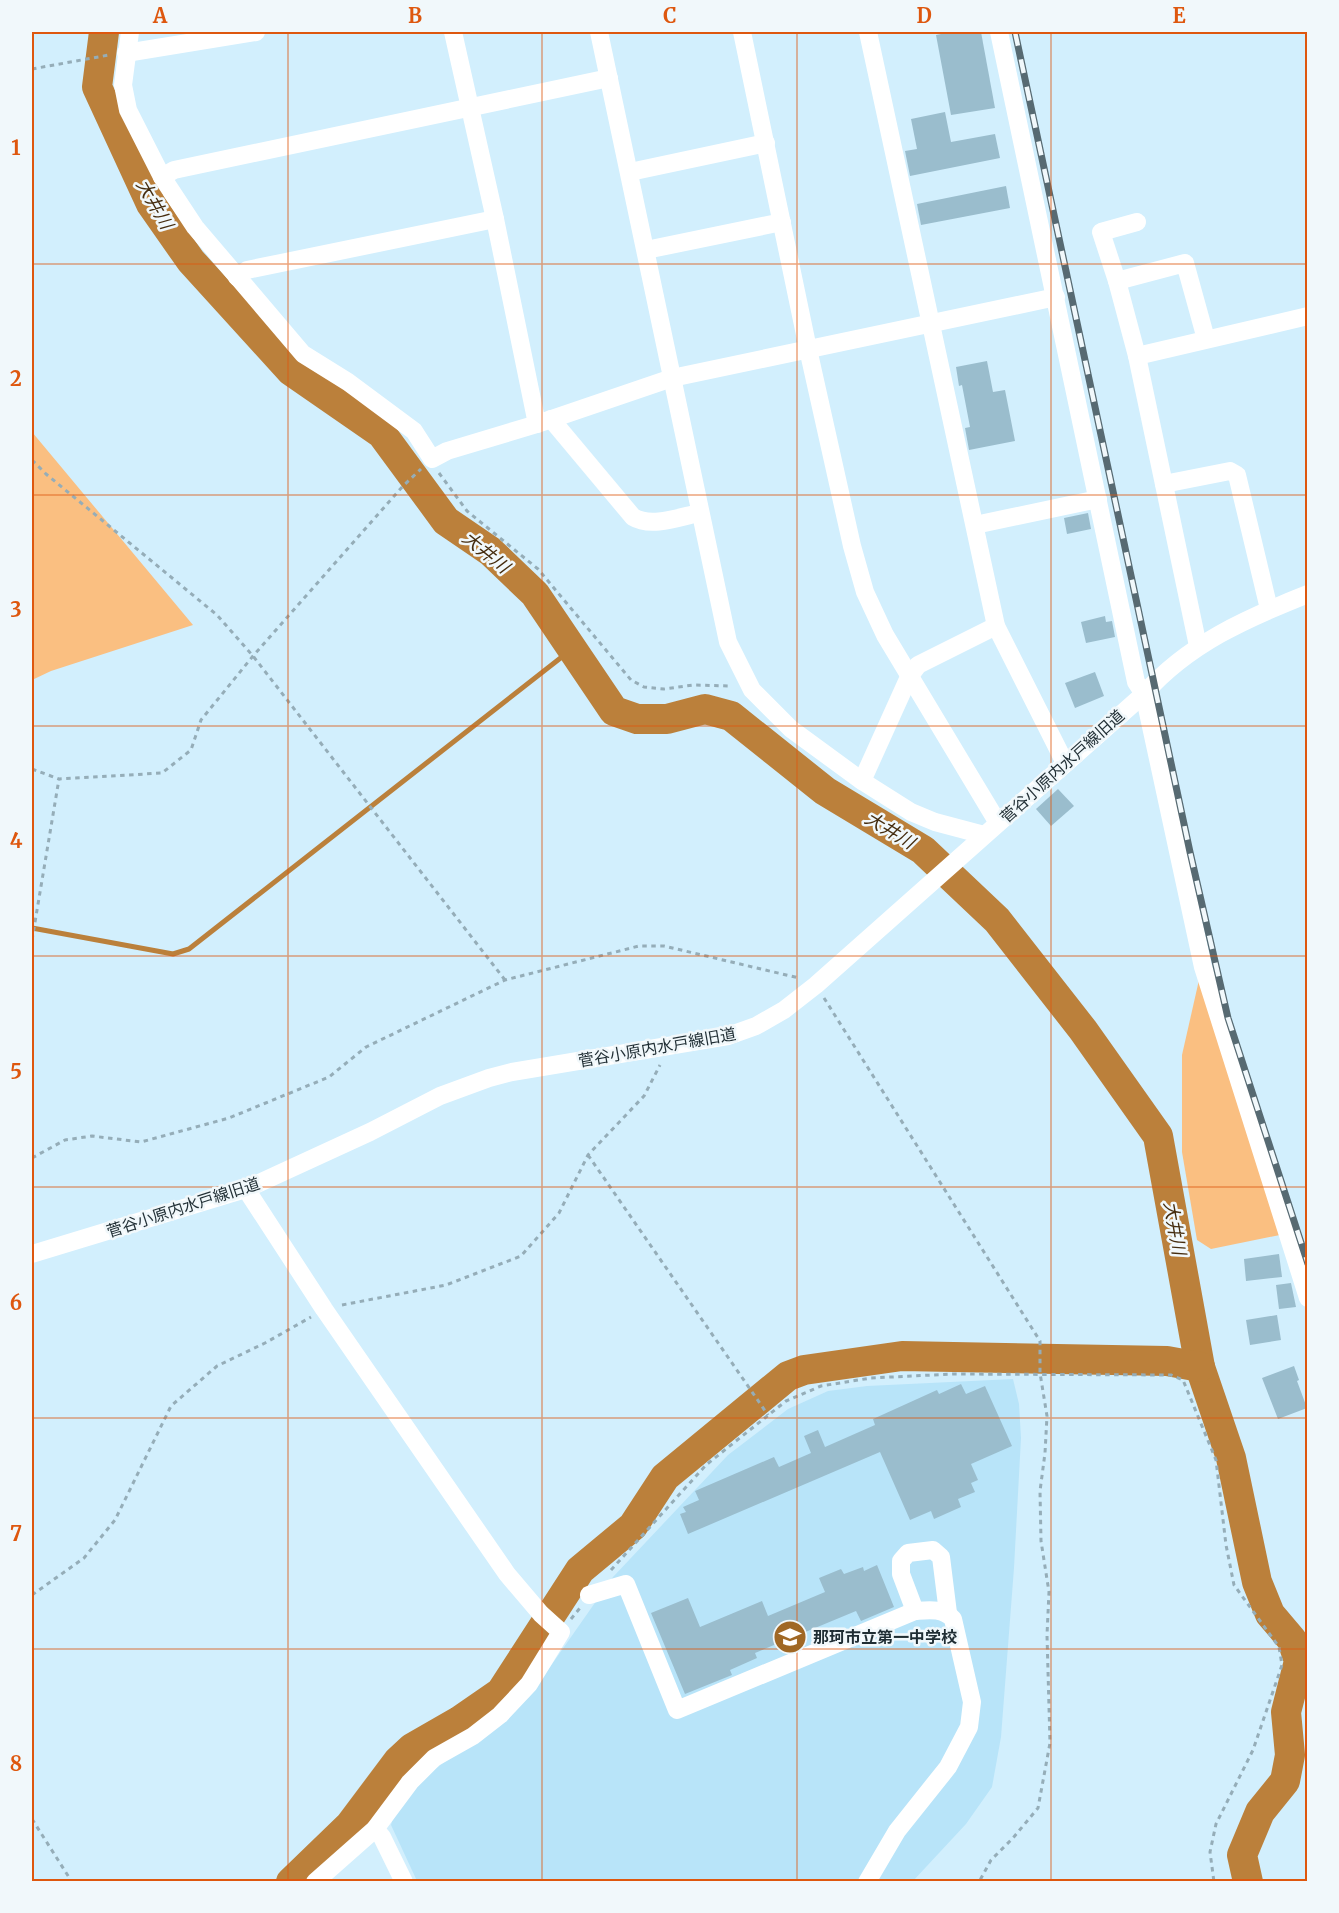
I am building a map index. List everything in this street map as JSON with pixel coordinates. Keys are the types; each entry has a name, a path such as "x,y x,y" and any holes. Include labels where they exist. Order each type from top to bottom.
{"street":[{"path":"130,32 122,53 126,68 123,85 128,110 162,177 195,227 303,354 348,382 414,431 428,463 447,451 544,422 672,378 1056,297"},
{"path":"122,53 256,32"},
{"path":"453,32 544,422 639,521 649,522 699,513"},
{"path":"599,32 728,642 752,690 791,729 862,781 911,812 935,822 984,836"},
{"path":"742,32 808,349 852,546 865,592 885,635 909,677 998,823"},
{"path":"868,32 996,626 1065,763"},
{"path":"999,32 1136,682 1144,694 1203,967 1308,1298"},
{"path":"162,177 174,170 609,78"},
{"path":"630,172 766,143"},
{"path":"237,277 248,270 495,219"},
{"path":"646,250 782,222"},
{"path":"1137,222 1101,232 1137,356 1198,646"},
{"path":"1117,281 1185,262 1206,339"},
{"path":"1137,356 1308,316"},
{"path":"1164,484 1230,471 1237,475 1269,609"},
{"path":"975,525 1098,499"},
{"name":"菅谷小原内水戸線旧道","path":"32,1254 246,1189 464,1087 512,1072 728,1036 756,1026 784,1010 816,985 1144,694 1154,682 1198,646 1232,626 1308,594"},
{"path":"862,781 909,677 918,665 996,626"},
{"path":"246,1189 324,1309 507,1574 558,1630 529,1684 500,1715 473,1736 434,1758 410,1782 375,1829 315,1881"},
{"path":"867,1881 897,1831 948,1767 969,1726 972,1702 953,1619 948,1613 941,1557 933,1550 908,1553 901,1561 901,1574 915,1611"},
{"path":"589,1595 626,1584 677,1710 915,1611 948,1613"},
{"path":"375,1829 382,1837 404,1881"}],"path":[{"path":"32,69 122,53"},
{"path":"32,460 217,615 253,656 505,980"},
{"path":"32,769 58,779 162,773 191,750 201,720 253,656 407,482 428,463 468,511 538,569 631,680 645,687 664,689 693,685 725,685 752,690"},
{"path":"32,940 58,779"},
{"path":"32,1158 64,1140 92,1136 141,1142 229,1118 329,1077 366,1047 505,980 639,946 664,946 807,980 816,985 1040,1341 1040,1373 1047,1416 1040,1491 1041,1541 1049,1592 1047,1635 1050,1743 1038,1808 992,1860 978,1881"},
{"path":"32,1594 84,1558 115,1520 171,1406 217,1366 294,1328 324,1309 446,1286 521,1256 559,1214 588,1155 644,1096 660,1066 656,1049"},
{"path":"588,1155 768,1415"},
{"path":"558,1630 706,1465 786,1401 820,1386 871,1378 953,1374 1171,1375 1183,1380 1216,1460 1226,1545 1234,1585 1279,1647 1282,1665 1253,1750 1216,1824 1210,1852 1214,1881"},
{"path":"32,1819 72,1881"}],"shaded area":[{"path":"32,432 193,625 51,671 32,680"},
{"path":"1199,980 1280,1235 1211,1249 1197,1240 1182,1152 1182,1055"},
{"name":"那珂市立第一中学校","path":"1013,1379 1019,1404 1021,1438 1001,1737 992,1787 966,1824 913,1881 417,1881 391,1825 395,1811 430,1773 529,1697 613,1577 728,1455 788,1409 828,1391 867,1386"}],"building":[{"path":"951,32 981,32 995,108 951,115 936,35"},
{"path":"945,112 951,142 995,134 1000,158 910,176 905,151 917,149 911,119"},
{"path":"1006,186 1010,208 921,225 917,204"},
{"path":"987,361 993,392 1005,390 1015,441 969,450 965,428 970,427 956,367"},
{"path":"1088,513 1091,529 1067,534 1064,518"},
{"path":"1105,616 1106,622 1112,621 1115,637 1086,643 1081,622"},
{"path":"1095,672 1104,696 1075,708 1065,683"},
{"path":"1058,789 1074,806 1051,826 1036,809"},
{"path":"1279,1254 1282,1277 1246,1281 1244,1259"},
{"path":"1291,1283 1296,1307 1279,1309 1276,1285"},
{"path":"1277,1315 1281,1340 1250,1345 1246,1320"},
{"path":"1294,1366 1307,1408 1278,1419 1262,1378"},
{"path":"961,1384 966,1394 985,1386 1012,1446 971,1464 978,1480 971,1483 975,1492 958,1499 961,1507 934,1519 931,1511 910,1520 880,1452 688,1534 680,1514 686,1512 683,1507 699,1500 695,1491 774,1457 779,1467 811,1453 804,1436 818,1430 825,1447 875,1425 873,1419 937,1390 939,1394"},
{"path":"877,1565 894,1607 861,1621 856,1611 755,1653 757,1658 730,1670 732,1675 685,1694 651,1613 688,1598 700,1627 762,1601 768,1616 825,1592 819,1578 841,1569 844,1574 863,1567 864,1571"}],"waterway":[{"name":"大井川","path":"104,32 97,87 151,204 191,261 291,371 382,434 446,521 490,551 535,594 614,711 637,719 667,719 705,709 731,716 825,791 923,850 997,920 1083,1030 1158,1136 1200,1367 1231,1458 1257,1582 1270,1614 1292,1640 1299,1661 1286,1712 1290,1755 1285,1781 1260,1812 1242,1855 1248,1882"},
{"path":"32,928 173,954 189,949 572,649"},
{"path":"291,1882 350,1825 398,1761 412,1748 459,1721 501,1692 580,1570 633,1526 665,1477 788,1376 804,1370 902,1356 1167,1361 1200,1367"}],"railway":[{"path":"1015,32 1190,852 1228,1018 1308,1264"}],"place":[{"name":"那珂市立第一中学校","path":"790,1637"}]}
